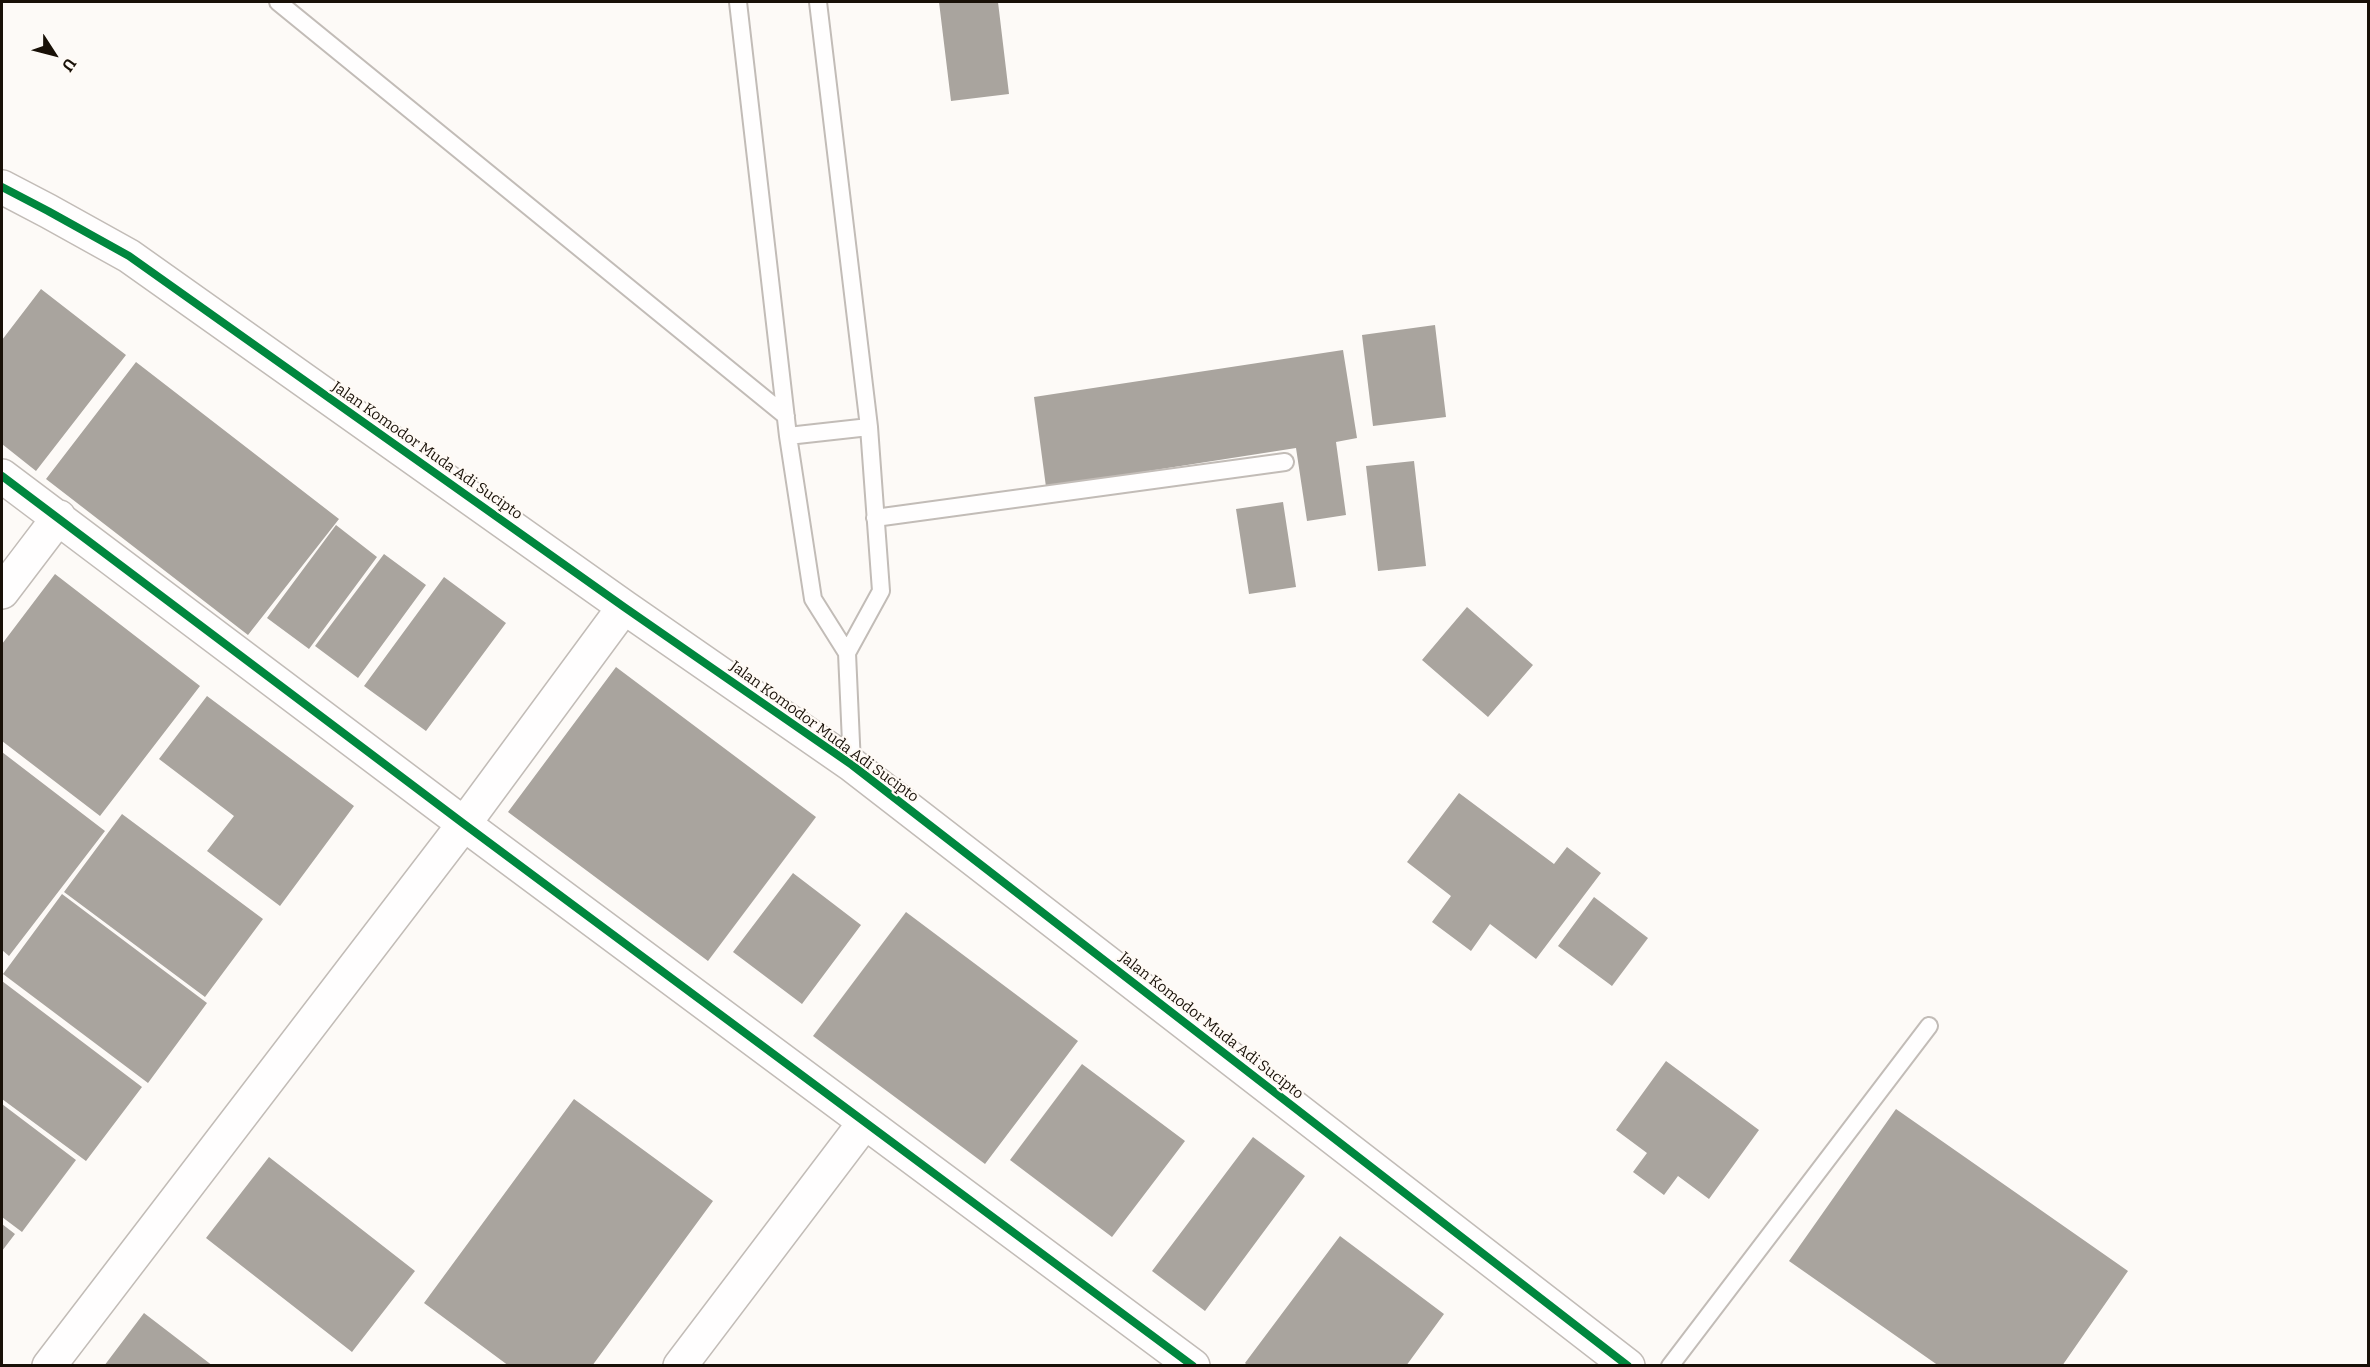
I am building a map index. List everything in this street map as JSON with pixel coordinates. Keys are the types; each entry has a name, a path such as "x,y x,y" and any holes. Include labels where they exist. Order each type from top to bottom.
{"street":[{"name":"Jalan Komodor Muda Adi Sucipto","path":"2,187 129,256 624,607 852,765 1628,1365"},
{"path":"2,476 464,824 1193,1365"},
{"path":"2,592 59,517"},
{"path":"49,1365 464,824 624,607"},
{"path":"680,1365 865,1122"}],"lane":[{"path":"278,2 786,416"},
{"path":"738,2 788,436 813,599 847,653 852,765"},
{"path":"818,2 869,427 881,591 847,653"},
{"path":"788,436 869,427"},
{"path":"875,518 1285,462"},
{"path":"1670,1365 1929,1026"}],"building":[{"path":"939,2 998,2 1009,94 951,101"},
{"path":"41,289 126,355 36,471 2,444 2,340"},
{"path":"1435,325 1446,417 1373,426 1362,335"},
{"path":"1343,350 1357,438 1336,442 1346,515 1307,521 1296,448 1046,487 1034,397"},
{"path":"136,362 339,519 248,635 46,479"},
{"path":"1414,461 1426,566 1378,571 1366,466"},
{"path":"1283,502 1296,587 1249,594 1236,509"},
{"path":"336,525 377,557 309,649 267,618"},
{"path":"384,554 426,585 358,678 315,646"},
{"path":"55,574 200,686 100,816 2,741 2,644"},
{"path":"444,577 506,623 426,731 364,686"},
{"path":"1467,607 1533,665 1488,717 1422,660"},
{"path":"616,667 816,817 708,961 508,812"},
{"path":"207,696 354,806 280,906 207,851 234,816 159,759"},
{"path":"2,752 105,831 9,956 2,950"},
{"path":"1459,793 1554,864 1567,847 1601,873 1536,959 1490,924 1471,951 1432,922 1451,896 1407,862"},
{"path":"122,814 263,919 205,997 64,892"},
{"path":"793,873 861,925 802,1004 733,952"},
{"path":"62,894 207,1003 148,1083 3,974"},
{"path":"1594,897 1648,938 1612,986 1558,946"},
{"path":"906,912 1078,1041 985,1164 813,1036"},
{"path":"2,981 142,1087 86,1161 2,1099"},
{"path":"1666,1061 1759,1130 1709,1199 1678,1176 1664,1195 1633,1172 1647,1153 1616,1130"},
{"path":"1082,1064 1185,1141 1112,1237 1010,1160"},
{"path":"574,1099 713,1201 592,1366 509,1366 424,1303"},
{"path":"2,1104 76,1160 22,1232 2,1217"},
{"path":"1896,1109 2128,1271 2062,1366 1939,1366 1789,1261"},
{"path":"1253,1137 1305,1176 1205,1311 1152,1271"},
{"path":"269,1157 415,1271 352,1352 206,1238"},
{"path":"2,1224 15,1234 2,1251"},
{"path":"1340,1236 1444,1314 1406,1366 1248,1366 1245,1363"},
{"path":"144,1313 213,1366 104,1366"}],"cycle path":[{"path":"2,187 129,256 624,607 852,765 1628,1366"},
{"path":"2,476 464,824 1193,1366"}]}
